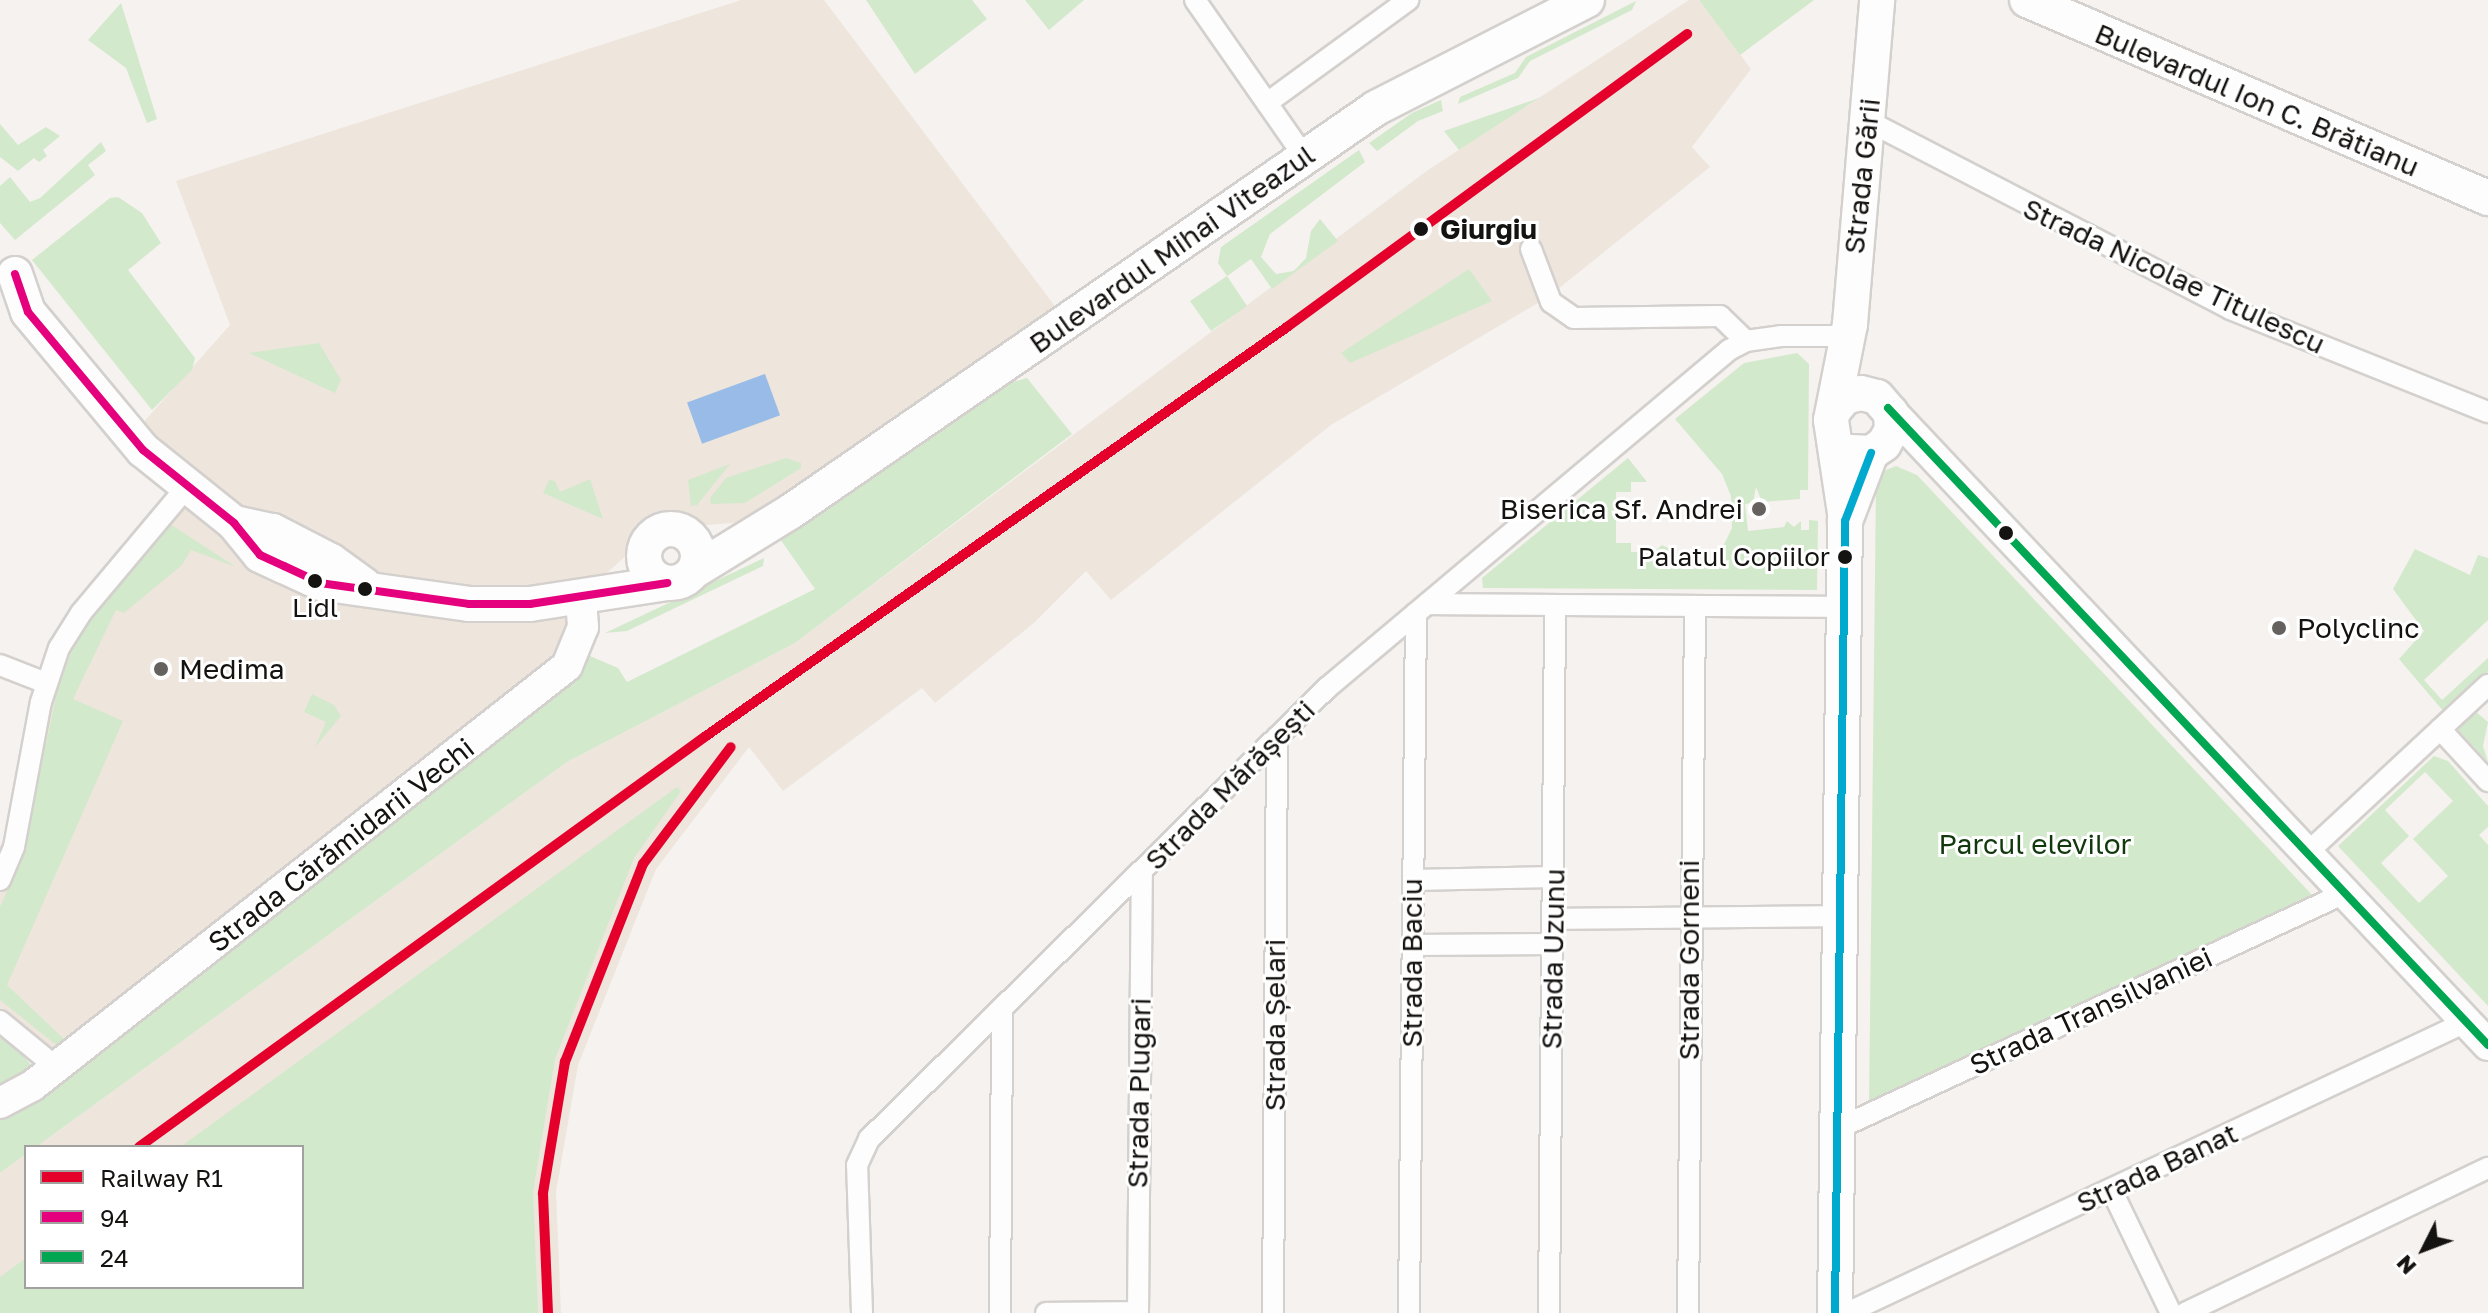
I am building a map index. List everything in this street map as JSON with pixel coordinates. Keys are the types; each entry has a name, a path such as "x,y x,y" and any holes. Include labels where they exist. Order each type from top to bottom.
{"main road":[{"name":"Bulevardul Mihai Viteazul","path":"9,285 143,450 185,489 234,523 273,531 331,561 364,585 469,604 581,598 680,577 772,523 1304,156 1389,101 1587,0"},
{"name":"Strada Gării","path":"1845,513 1834,423 1849,330 1876,14 1855,0"},
{"name":"Bulevardul Ion C. Brătianu","path":"2027,0 2488,198"},
{"path":"1835,1313 1845,513 1876,451 1892,430 1849,330"},
{"path":"1933,457 1876,451 1849,452 1834,423 1850,395 1882,403 2345,893 2488,1045"},
{"name":"Bulevardul Mihai Viteazul","path":"683,531 772,523"},
{"path":"581,598 646,546 657,532 683,531 698,550 680,577 647,569 646,546"},
{"name":"Strada Cărămidarii Vechi","path":"0,1103 56,1067 567,666 581,638 581,598"}],"street":[{"path":"1195,0 1304,156"},
{"path":"1267,103 1408,0"},
{"name":"Strada Nicolae Titulescu","path":"1868,121 2230,309 2488,412"},
{"path":"1531,249 1551,302 1574,318 1720,316 1746,341 1849,330"},
{"name":"Strada Mărășești","path":"862,1313 859,1155 869,1139 1277,737 1421,608 1746,341"},
{"path":"0,880 14,847 46,683 81,613 185,489"},
{"path":"1421,608 1555,605 1844,607"},
{"name":"Strada Uzunu","path":"1549,1313 1555,605"},
{"name":"Strada Gorneni","path":"1688,1313 1689,917 1695,607"},
{"name":"Strada Baciu","path":"1409,1313 1413,880 1421,608"},
{"path":"0,665 46,683"},
{"path":"2307,853 2488,685"},
{"path":"2440,729 2488,781"},
{"name":"Strada Șelari","path":"1273,1313 1277,737"},
{"name":"Strada Plugari","path":"1138,1312 1142,872"},
{"path":"1413,880 1554,877"},
{"name":"Strada Transilvaniei","path":"1837,1129 2345,893"},
{"path":"1553,919 1841,916"},
{"path":"1412,945 1553,944"},
{"path":"1000,1313 1002,1008"},
{"path":"0,1021 56,1067"},
{"name":"Strada Banat","path":"1847,1313 2466,1022"},
{"path":"2185,1313 2488,1168"},
{"path":"2111,1189 2171,1313"},
{"path":"1046,1313 1138,1312"}],"shaded area":[{"path":"741,0 824,0 1067,322 772,520 656,529 580,597 581,638 56,1067 0,1021 0,880 59,648 185,489 133,434 230,325 176,181"},
{"path":"1689,0 1699,0 1751,69 1692,147 1710,167 1548,297 1331,425 1111,600 1086,571 1035,622 935,703 922,688 783,791 749,747 656,869 578,1065 556,1192 561,1313 0,1313 0,1173 24,1155 24,1289 304,1289 304,1145 39,1145 567,762 795,643 1428,170"}],"green space":[{"path":"866,0 972,0 987,19 915,74"},
{"path":"1025,0 1084,0 1049,30"},
{"path":"1699,0 1814,0 1740,55"},
{"path":"1636,1 1632,10 1530,61 1518,78 1458,104 1460,97 1515,73 1526,57"},
{"path":"121,3 157,119 147,123 126,68 88,40"},
{"path":"1539,98 1459,150 1444,131"},
{"path":"1441,100 1443,111 1418,121 1377,151 1369,143 1412,113"},
{"path":"0,124 18,145 46,127 60,136 43,150 47,156 39,162 34,158 18,171 0,157"},
{"path":"101,142 106,151 88,165 95,175 15,240 0,223 0,186 10,177 30,202 40,198"},
{"path":"1359,150 1365,162 1270,234 1261,257 1276,274 1294,271 1306,258 1311,231 1320,219 1338,241 1272,289 1251,259 1227,276 1218,263 1221,247"},
{"path":"118,197 142,213 161,243 128,270 195,358 192,370 152,410 32,260 110,198"},
{"path":"1469,269 1492,301 1350,363 1341,353"},
{"path":"1227,276 1247,306 1211,331 1190,301"},
{"path":"319,343 341,380 335,393 249,353"},
{"path":"1797,353 1809,364 1808,490 1800,490 1800,499 1762,502 1756,487 1753,503 1745,504 1748,531 1784,527 1787,521 1794,527 1801,521 1801,530 1809,530 1809,520 1818,521 1817,590 1483,588 1482,578 1628,458 1647,482 1631,482 1631,492 1616,492 1616,543 1631,543 1631,552 1654,552 1662,545 1712,569 1732,528 1731,496 1722,474 1675,419 1744,363"},
{"path":"1027,378 1072,434 795,643 567,762 39,1145 24,1145 24,1155 0,1173 0,1118 82,1068 570,679 590,656 618,668 627,682 815,589 778,536 1013,382"},
{"path":"786,458 801,463 801,468 745,503 711,504 710,498 726,478"},
{"path":"730,464 697,505 691,506 688,480"},
{"name":"Parcul elevilor","path":"1896,466 1917,475 2315,898 1869,1106 1876,486 1886,470"},
{"path":"590,479 603,519 543,493 549,480 555,481 560,492"},
{"path":"170,524 236,567 191,550 182,565 124,613 116,610 73,699 123,721 7,985 66,1041 60,1048 0,1000 0,907 22,857 57,692 70,655 91,618"},
{"path":"2415,549 2470,575 2478,555 2488,558 2488,620 2424,680 2442,700 2488,658 2488,672 2444,712 2399,659 2424,631 2393,589"},
{"path":"764,558 763,566 627,631 605,633"},
{"path":"312,694 334,705 341,716 315,747 326,722 304,712"},
{"path":"2476,712 2488,722 2483,746 2488,762 2458,730"},
{"path":"2434,756 2448,761 2488,806 2488,827 2479,835 2488,845 2488,1006 2338,846","holes":["2425,772 2453,801 2413,839 2448,876 2419,903 2381,863 2409,836 2385,810"]},
{"path":"677,787 681,791 634,858 555,1059 533,1192 538,1313 0,1313 0,1277 24,1259 24,1289 304,1289 304,1145 183,1145"},
{"path":"0,1030 34,1068 0,1095"}],"water":[{"path":"765,374 780,415 702,444 687,402"}],"rail line":[{"name":"R1","path":"142,1145 706,736 1287,327 1687,34"},
{"name":"R1","path":"548,1313 543,1193 565,1062 643,864 731,747"}],"transit line":[{"name":"94","path":"15,274 28,312 143,450 234,523 260,555 320,583 469,604 530,604 667,583"},
{"name":"24","path":"1888,408 2488,1045"},
{"path":"1835,1313 1845,521 1871,453"}],"place":[{"name":"Giurgiu","path":"1421,229"},
{"name":"Biserica Sf. Andrei","path":"1759,509"},
{"name":"Palatul Copiilor","path":"1845,557"},
{"name":"Lidl","path":"315,581"},
{"name":"Polyclinc","path":"2279,628"},
{"name":"Medima","path":"161,669"}]}
